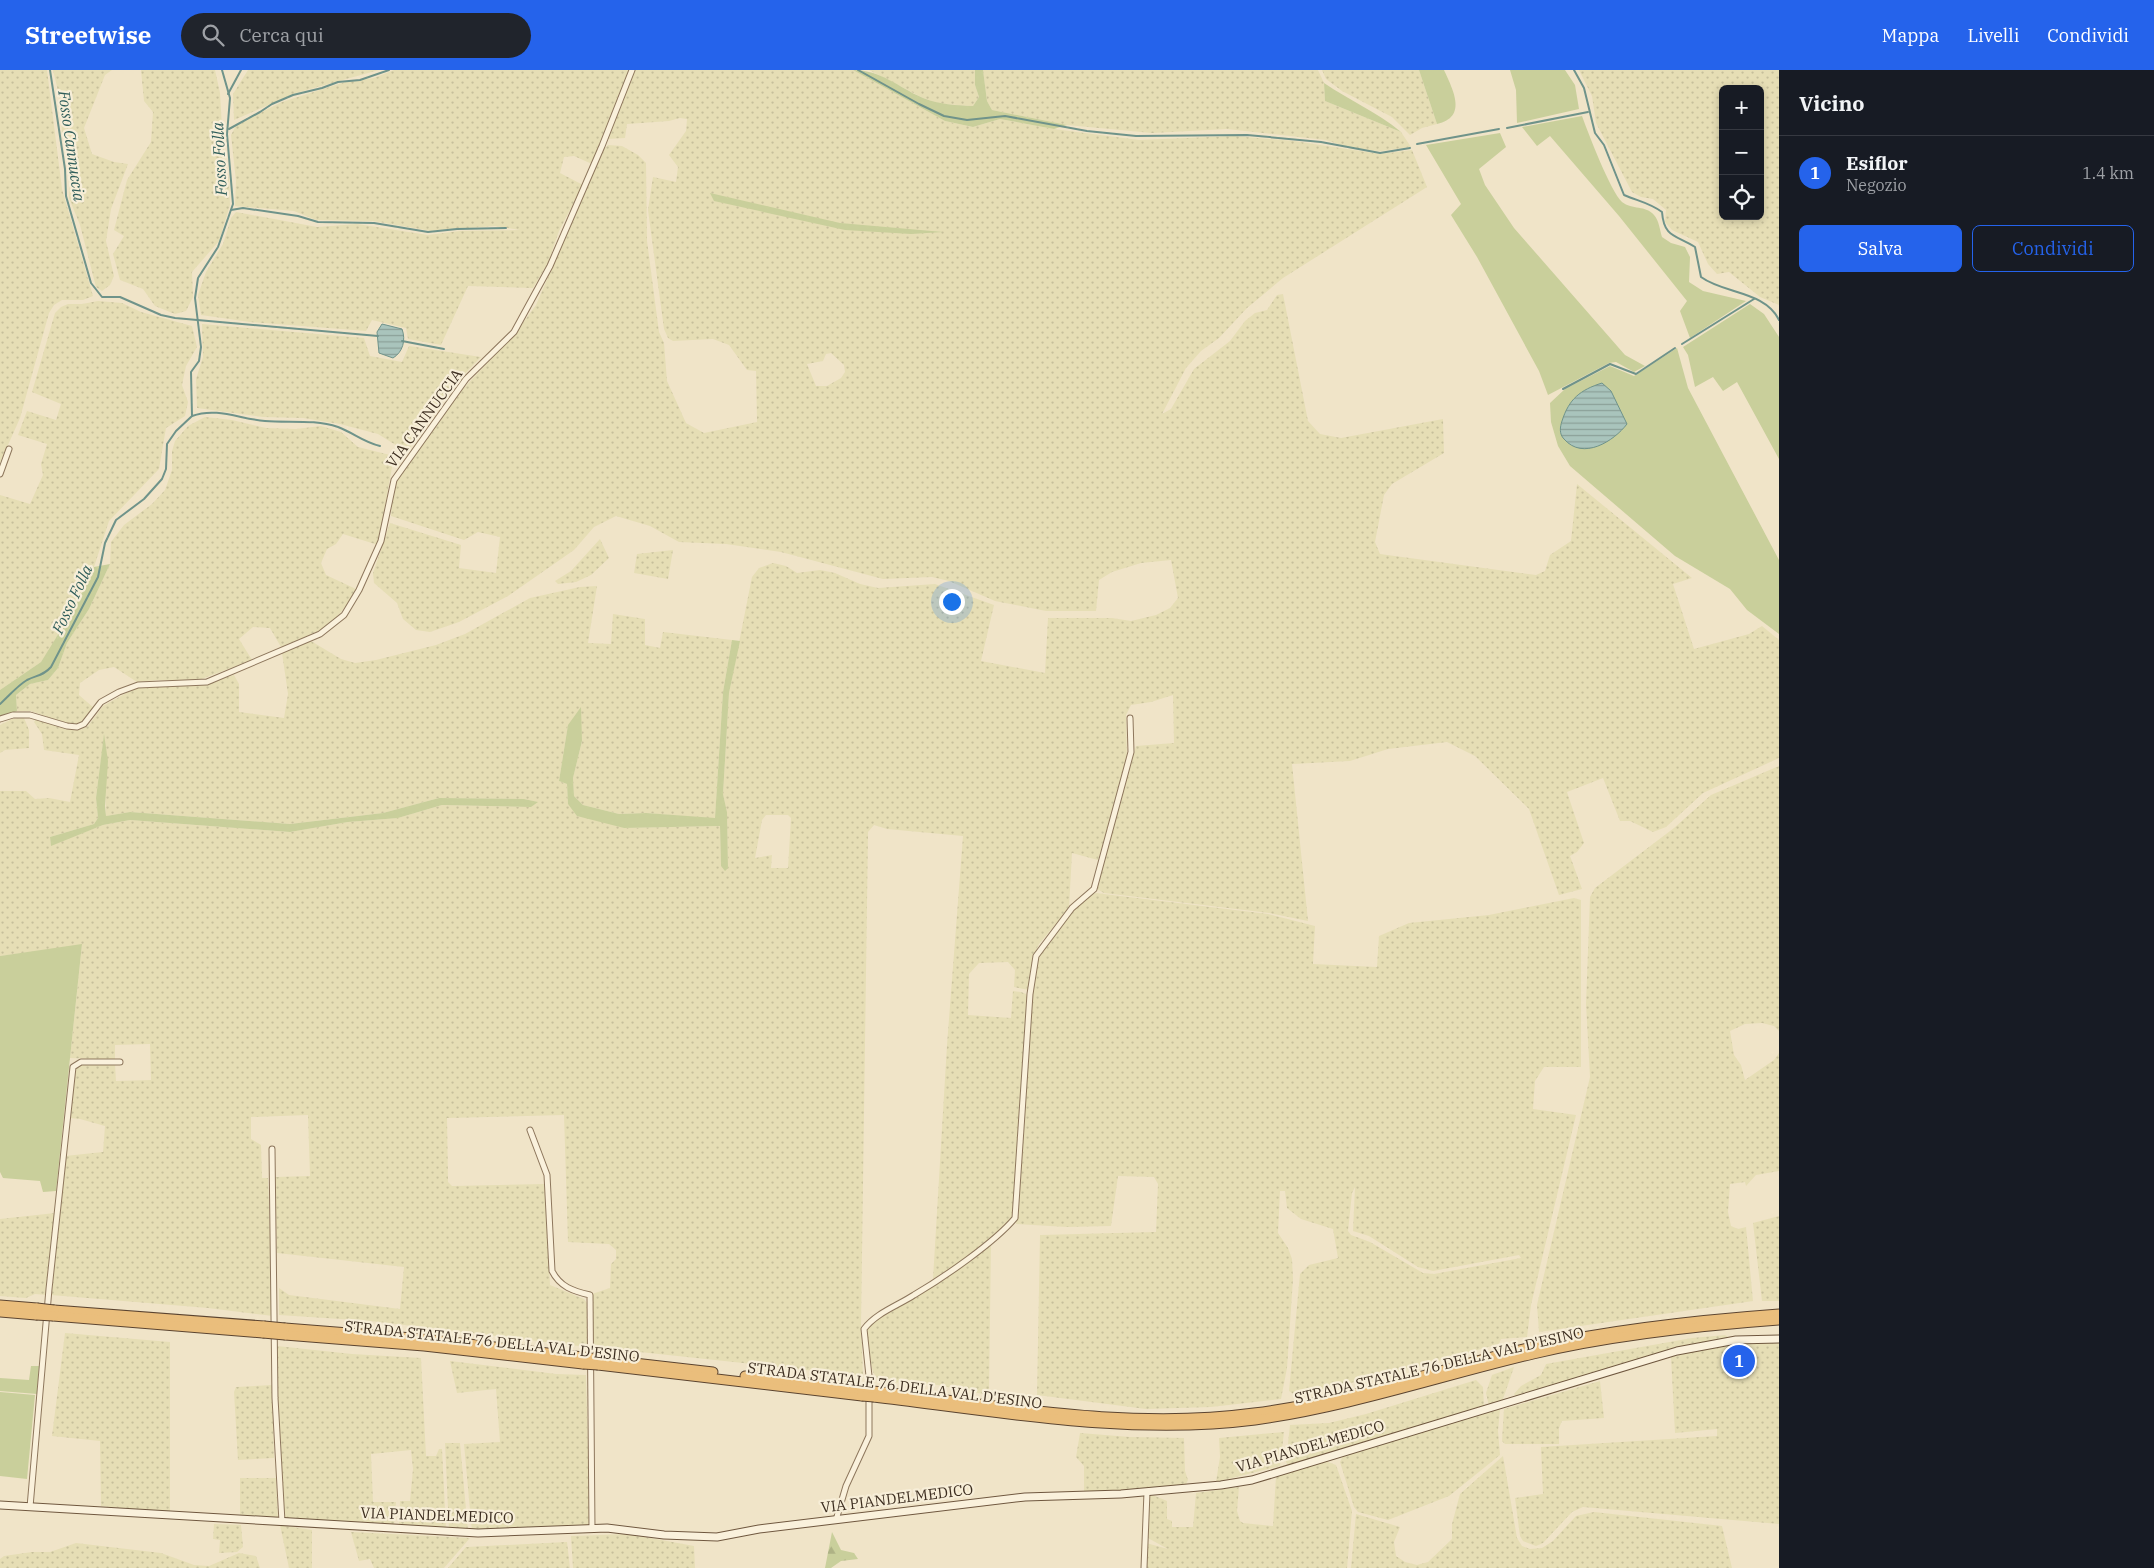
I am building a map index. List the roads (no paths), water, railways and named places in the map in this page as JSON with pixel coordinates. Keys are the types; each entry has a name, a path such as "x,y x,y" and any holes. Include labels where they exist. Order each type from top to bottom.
{"highway":[{"name":"STRADA STATALE 76 DELLA VAL D'ESINO","path":"0,1305 37,1312"},
{"name":"STRADA STATALE 76 DELLA VAL D'ESINO","path":"0,1312 54,1313 264,1330 426,1339 599,1362 862,1393 1143,1419 1214,1417 1299,1406 1346,1397 1534,1347 1591,1336 1692,1322 1779,1314"},
{"name":"STRADA STATALE 76 DELLA VAL D'ESINO","path":"873,1394 1142,1425 1214,1424 1291,1414 1347,1403 1534,1354 1593,1342 1694,1328 1779,1320"}],"main road":[{"name":"VIA PIANDELMEDICO","path":"0,1505 478,1533 592,1529 717,1537 836,1520 1025,1497 1147,1492 1252,1480 1677,1351 1736,1340 1779,1339"}],"street":[{"name":"VIA CANNUCCIA","path":"0,719 13,715 30,714 77,727 84,724 102,702 119,692 138,685 207,682 320,634 344,615 364,581 382,541 394,480 466,379 514,332 550,266 602,146 632,70"},
{"path":"0,474 9,450"},
{"path":"836,1520 846,1486 869,1436 869,1376 864,1330 872,1318 932,1284 1008,1226 1015,1218 1030,994 1036,956 1072,908 1094,889 1131,752 1130,718"},
{"path":"30,1507 49,1289 73,1067 81,1062 120,1062"},
{"path":"530,1130 547,1175 552,1271 557,1281 569,1290 590,1296 592,1529"},
{"path":"272,1149 275,1398 282,1522"},
{"path":"1144,1568 1147,1492"}],"water":[{"path":"382,324 402,329 403,345 393,358 379,353 377,332"},
{"path":"1602,383 1611,391 1627,424 1614,437 1598,446 1580,448 1572,445 1562,437 1561,433 1565,413 1576,396"}],"waterway":[{"name":"Fosso Cannuccia","path":"50,70 65,169 66,196 91,283 102,297 120,297 161,315 175,318 378,336"},
{"name":"Fosso Folla","path":"0,704 23,682 43,674 51,667 98,577 105,543 116,520 144,499 162,479 166,469 167,444 176,431 192,416 191,372 199,361 201,347 195,298 198,278 218,247 233,204 227,134 230,98 222,70"},
{"path":"228,94 241,70"},
{"path":"229,129 272,104 293,95 338,82 360,80 389,70"},
{"path":"858,70 944,116 967,120 1005,116 1087,131 1136,136 1247,135 1321,142 1380,153 1410,148"},
{"path":"1574,70 1584,88 1595,133 1604,145 1624,195 1648,204 1662,212 1665,227 1668,231 1695,247 1701,277 1710,283 1764,303 1779,320"},
{"path":"1507,128 1588,112"},
{"path":"1417,144 1499,129"},
{"path":"231,210 243,208 298,216 318,222 374,223 428,232 457,229 506,228"},
{"path":"1682,344 1754,299"},
{"path":"402,341 444,349"},
{"path":"1563,389 1610,364 1636,374 1675,348"},
{"path":"192,416 219,413 265,421 320,423 338,427 380,446"}],"place":[{"name":"Esiflor","path":"1739,1361"}]}
